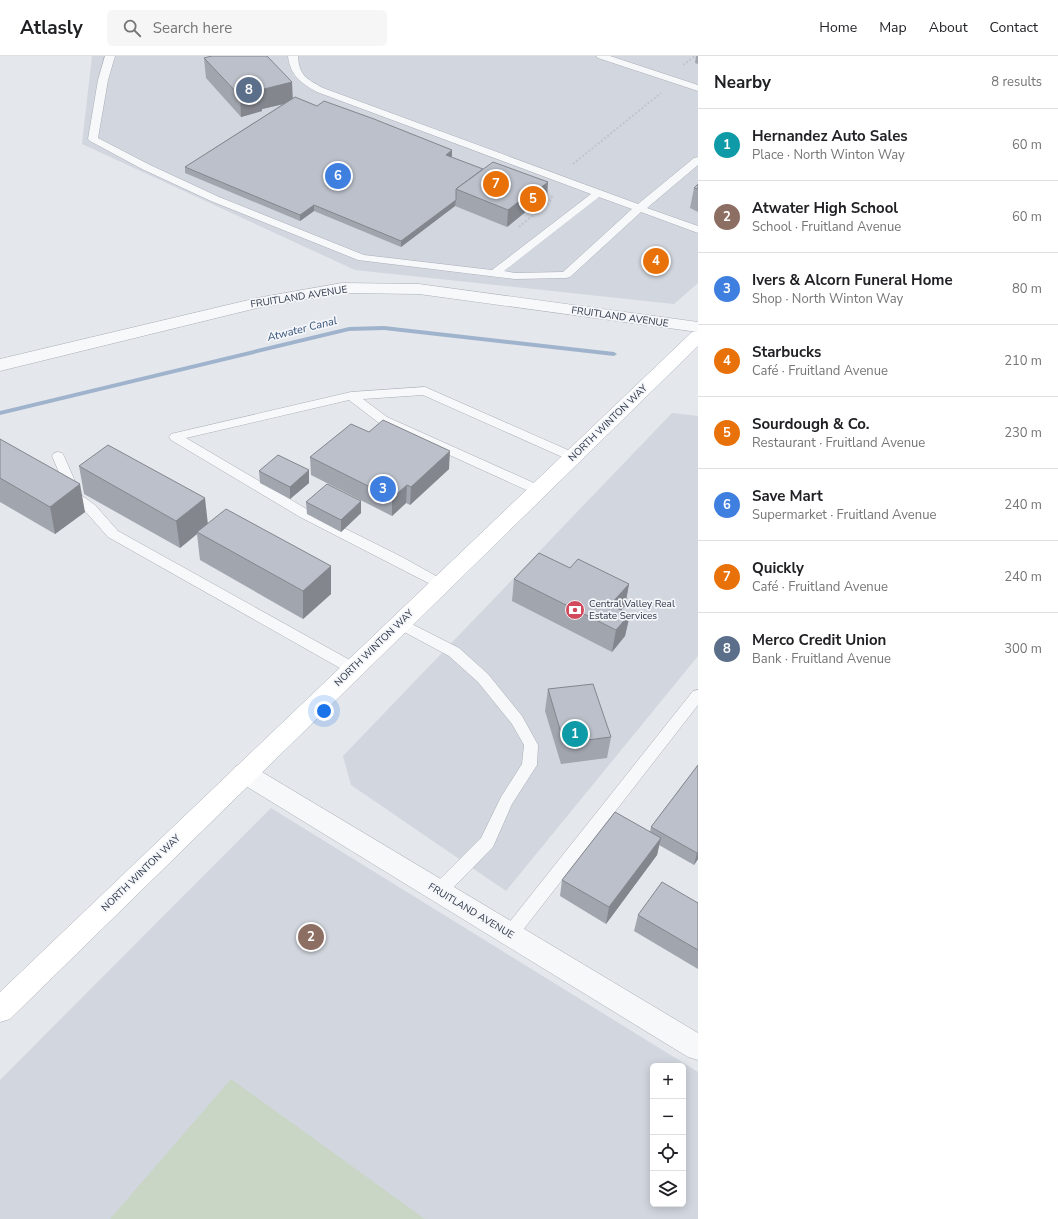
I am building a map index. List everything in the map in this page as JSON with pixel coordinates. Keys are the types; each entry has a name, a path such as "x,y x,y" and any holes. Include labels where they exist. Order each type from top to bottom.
{"main road":[{"name":"NORTH WINTON WAY","path":"0,1010 352,668 698,336"}],"street":[{"name":"FRUITLAND AVENUE","path":"0,365 257,303 342,288 418,289 698,327"},
{"name":"FRUITLAND AVENUE","path":"244,773 698,1048"}],"lane":[{"path":"110,56 103,80 92,139 146,167 215,199 362,258 515,276 566,275 640,208 698,160"},
{"path":"293,56 293,67 302,79 320,90 698,230"},
{"path":"601,56 698,88"},
{"path":"494,274 598,192"},
{"path":"440,584 397,560 306,514 175,437 351,396 425,391 573,457"},
{"path":"351,396 383,420 538,490"},
{"path":"58,456 76,497 90,508 113,534 352,668"},
{"path":"400,622 454,652 483,678 517,720 531,745 529,764 506,801 487,842 439,891"},
{"path":"510,934 698,695"}],"path":[{"path":"519,227 550,201 564,172 678,82"}],"shaded area":[{"path":"92,56 698,56 698,283 674,304 355,270 82,144"},
{"path":"672,413 698,416 698,656 506,891 351,785 343,756"},
{"path":"271,808 683,1063 650,1063 650,1207 686,1207 686,1065 698,1072 698,1219 0,1219 0,1080"}],"green space":[{"path":"231,1079 425,1219 110,1219"}],"building":[{"path":"212,56 267,56 292,82 240,96 204,58"},
{"path":"295,97 317,106 324,101 374,119 452,150 446,155 483,169 456,189 456,200 401,241 314,205 300,215 185,167"},
{"path":"493,162 548,182 534,193 531,192 508,210 456,189"},
{"path":"383,420 450,451 411,487 407,485 392,498 310,457 351,424 369,432"},
{"path":"0,439 80,484 50,507 0,478"},
{"path":"108,445 205,498 176,521 79,466"},
{"path":"278,455 309,470 290,487 259,471"},
{"path":"327,484 361,501 341,520 306,502"},
{"path":"226,509 331,566 303,591 197,532"},
{"path":"539,553 570,568 578,559 629,584 610,605 630,614 616,630 514,579"},
{"path":"593,684 611,737 564,743 548,689"},
{"path":"698,765 698,852 697,853 651,827"},
{"path":"615,812 661,838 609,907 562,880"},
{"path":"662,882 698,903 698,950 638,915"}],"waterway":[{"name":"Atwater Canal","path":"0,413 349,329 384,328 614,354"}],"place":[{"name":"Merco Credit Union","path":"249,90"},
{"name":"Save Mart","path":"338,176"},
{"name":"Quickly","path":"496,184"},
{"name":"Sourdough & Co.","path":"533,199"},
{"name":"Starbucks","path":"656,261"},
{"name":"Ivers & Alcorn Funeral Home","path":"383,489"},
{"name":"Central Valley Real Estate Services","path":"575,610"},
{"name":"Hernandez Auto Sales","path":"575,734"},
{"name":"Atwater High School","path":"311,937"}]}
